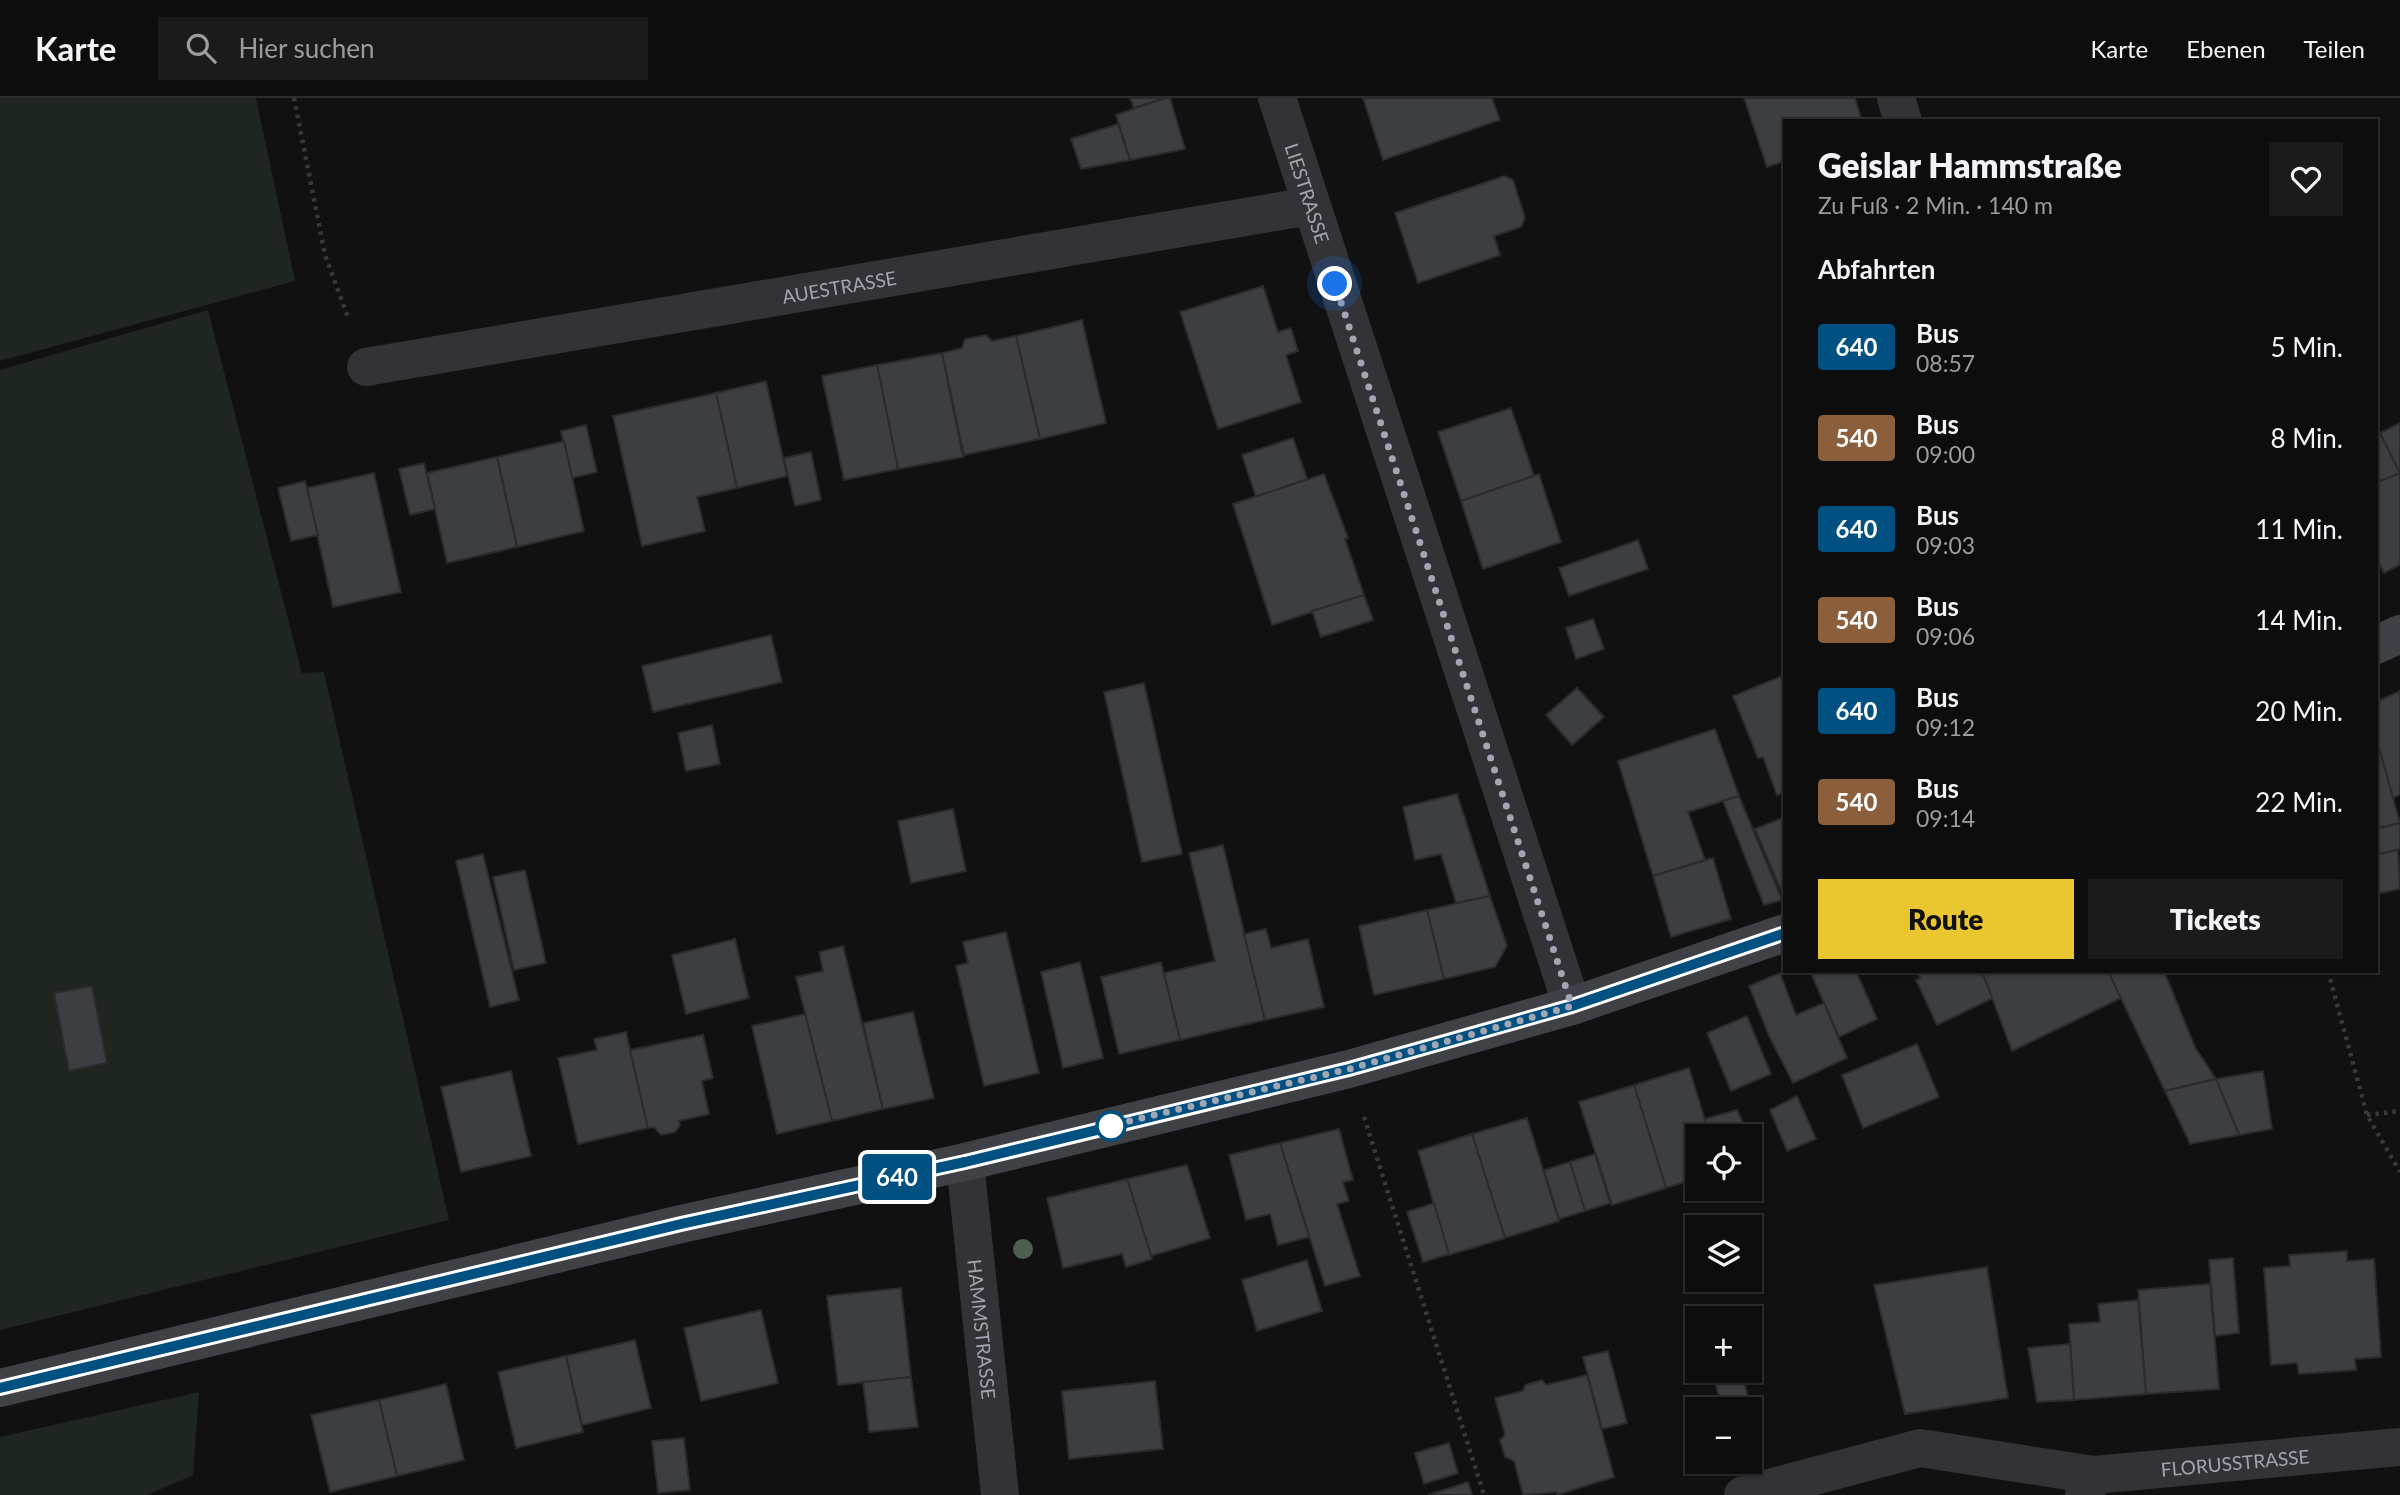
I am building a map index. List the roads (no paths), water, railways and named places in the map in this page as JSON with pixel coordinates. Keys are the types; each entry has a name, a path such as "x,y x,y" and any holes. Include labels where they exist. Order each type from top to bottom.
{"street":[{"name":"LIESTRASSE","path":"1277,98 1572,1006"},
{"path":"1896,98 1902,119"},
{"name":"AUESTRASSE","path":"366,367 1310,206"},
{"path":"2378,644 2400,634"},
{"path":"0,1388 681,1224 965,1162 1349,1069 1572,1006 1783,934"},
{"name":"HAMMSTRASSE","path":"965,1162 1000,1495"},
{"name":"FLORUSSTRASSE","path":"1743,1495 1920,1448 2089,1485 2400,1447"}]}
